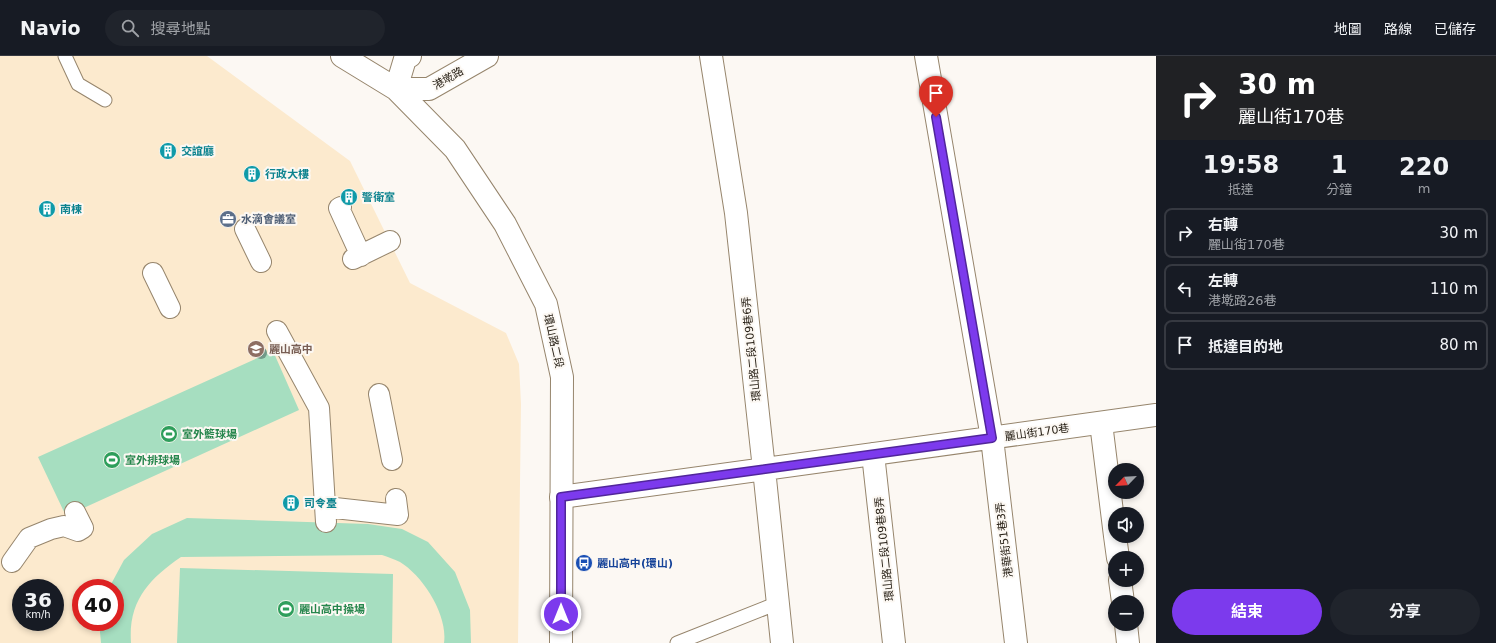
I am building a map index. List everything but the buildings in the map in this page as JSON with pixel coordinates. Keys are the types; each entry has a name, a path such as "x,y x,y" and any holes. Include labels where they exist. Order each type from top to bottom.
{"street":[{"name":"環山路二段","path":"342,56 396,89 455,149 505,224 546,304 562,377 561,643"},
{"path":"396,89 405,59 410,56"},
{"name":"港墘路","path":"396,89 429,89 486,56"},
{"name":"環山路二段109巷6弄","path":"711,56 736,213 782,643"},
{"name":"港華街51巷3弄","path":"926,56 992,438 1016,643"},
{"path":"341,206 339,208 357,258 390,241"},
{"path":"245,229 261,262"},
{"path":"153,273 170,308"},
{"path":"277,331 319,408 326,515 398,515 396,499"},
{"path":"379,394 392,460"},
{"name":"麗山街170巷","path":"561,497 1156,415"},
{"path":"1101,423 1111,507"},
{"name":"環山路二段109巷8弄","path":"873,454 894,643"},
{"path":"13,562 29,538 51,529 64,526 78,531 82,528 75,512"},
{"path":"1127,631 1128,643"}],"lane":[{"path":"65,56 78,84 105,100"},
{"path":"677,643 778,603"}],"shaded area":[{"name":"麗山高中","path":"0,56 207,56 350,161 410,283 506,333 519,364 521,404 518,643 0,643"}],"green space":[{"name":"室外籃球場","path":"273,351 299,410 66,516 38,457"},
{"path":"187,518 368,524 402,529 428,542 455,572 470,610 471,643 444,643 442,620 432,597 425,586 409,568 400,562 382,555 181,557 159,574 143,592 133,615 131,643 101,643 100,631 124,631 124,579 114,579 124,560 152,534"},
{"name":"麗山高中操場","path":"180,568 393,574 392,643 177,643"}],"place":[{"name":"交誼廳","path":"168,151"},
{"name":"行政大樓","path":"252,174"},
{"name":"警衛室","path":"349,197"},
{"name":"南棟","path":"47,209"},
{"name":"水滴會議室","path":"228,219"},
{"name":"麗山高中","path":"256,349"},
{"name":"室外籃球場","path":"169,434"},
{"name":"室外排球場","path":"112,460"},
{"name":"司令臺","path":"291,503"},
{"name":"麗山高中(環山)","path":"584,563"},
{"name":"麗山高中操場","path":"286,609"}],"route":[{"path":"561,614 561,497 992,438 936,117"}]}
